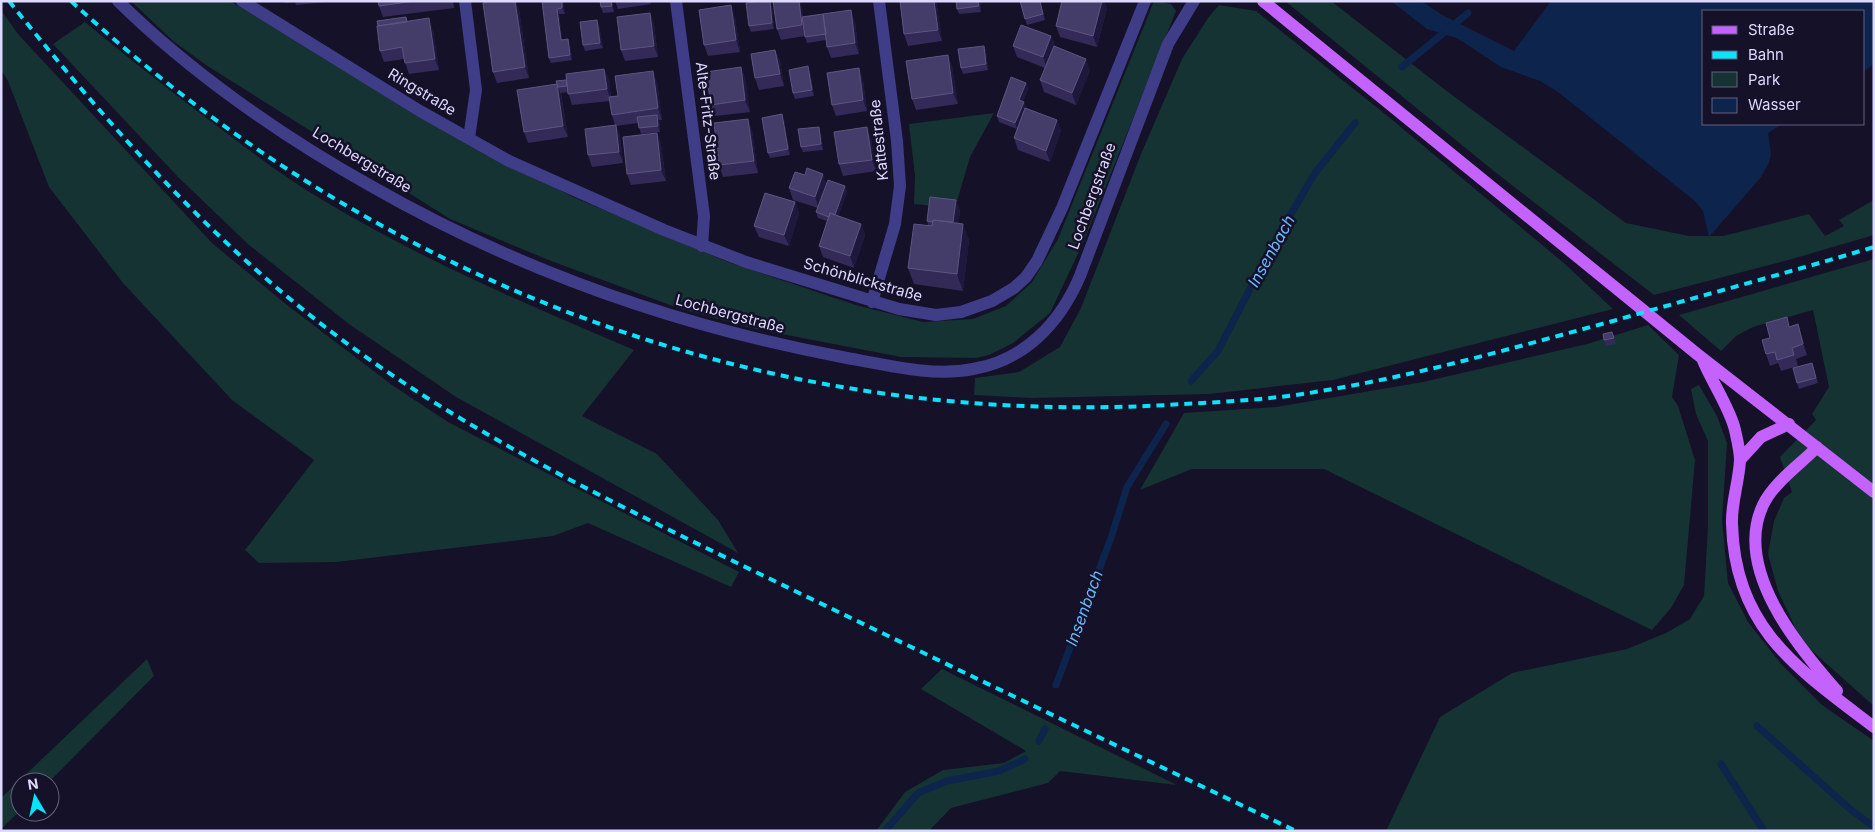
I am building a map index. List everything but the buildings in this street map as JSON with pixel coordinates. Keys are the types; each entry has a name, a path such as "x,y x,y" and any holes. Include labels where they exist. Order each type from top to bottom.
{"main road":[{"path":"1263,1 1702,358 1874,492"},
{"path":"1702,358 1712,384 1730,416 1740,460 1733,498 1732,526 1735,559 1744,592 1764,629 1793,664 1874,726"},
{"path":"1740,460 1761,437 1789,424"},
{"path":"1817,447 1777,486 1763,506 1757,529 1758,560 1767,592 1784,624 1802,651 1856,712"}],"street":[{"name":"Lochbergstraße","path":"118,1 184,62 335,165 422,214 498,250 582,286 732,333 868,362 944,371 986,366 1021,351 1043,334 1066,304 1080,276 1168,44 1194,1"},
{"name":"Ringstraße","path":"242,1 420,111 469,138 476,90 465,1"},
{"name":"Alte-Fritz-Straße","path":"676,1 704,216 702,246"},
{"name":"Kattestraße","path":"872,302 894,224 900,186 897,141 879,1"},
{"name":"Schönblickstraße","path":"469,138 509,161 702,246 746,262 872,302 924,314 961,312 992,301 1014,288 1026,277 1050,234 1145,1"}],"green space":[{"path":"131,1 230,1 458,138 573,197 728,262 856,305 923,322 973,319 1006,306 1032,282 1058,239 1154,1 1171,4 1176,11 1084,241 1050,313 1013,343 989,355 976,358 901,357 751,328 678,308 546,259 450,219 206,65 173,41"},
{"path":"1285,1 1331,1 1448,92 1626,223 1689,236 1723,236 1809,214 1825,236 1844,226 1839,220 1874,200 1874,235 1792,259 1654,295 1495,172"},
{"path":"1219,5 1256,11 1390,118 1565,264 1613,309 1333,380 1209,394 1032,398 974,395 975,378 1019,372 1060,347 1081,308 1141,154 1182,59 1208,18"},
{"path":"1,10 18,34 212,243 287,305 392,385 448,422 739,572 731,587 588,523 553,536 336,562 259,563 245,550 314,460 232,400 123,283 49,187 8,81 1,70"},
{"path":"85,22 164,86 239,143 321,199 397,242 475,280 634,350 582,416 657,454 718,520 738,553 456,397 349,324 249,245 178,177 53,44"},
{"path":"994,113 970,157 955,208 914,204 915,175 909,124"},
{"path":"1874,259 1874,706 1802,642 1778,591 1768,554 1774,521 1784,498 1792,492 1780,457 1816,420 1812,414 1829,387 1813,310 1753,327 1736,336 1721,351 1679,315"},
{"path":"1648,325 1679,355 1672,397 1678,406 1695,460 1684,585 1671,608 1652,630 1324,469 1192,469 1140,490 1184,413 1276,407 1423,382 1587,344"},
{"path":"1699,385 1717,416 1727,443 1722,520 1728,583 1748,622 1782,665 1822,705 1874,741 1874,831 1386,831 1440,717 1512,673 1627,649 1666,633 1690,619 1704,596 1708,526 1708,441 1696,414 1691,389"},
{"path":"147,659 154,676 59,772 28,772"},
{"path":"942,669 1177,785 1060,771 1048,783 951,808 929,831 876,831 905,792 943,770 1004,763 1026,751 921,689"},
{"path":"10,789 10,820 1,829 1,798"}],"water":[{"path":"1391,1 1421,1 1444,16 1514,51 1551,1 1874,1 1874,64 1865,70 1865,10 1702,10 1702,125 1780,125 1768,133 1771,154 1769,163 1761,177 1709,237 1703,211 1695,201 1558,92 1540,81 1501,67 1457,38 1427,29"}],"waterway":[{"name":"Insenbach","path":"1402,67 1468,13"},
{"name":"Insenbach","path":"1191,381 1218,351 1271,248 1315,173 1355,123"},
{"name":"Insenbach","path":"1056,685 1111,538 1127,487 1166,424"},
{"path":"1757,726 1850,809 1874,827"},
{"name":"Insenbach","path":"1039,741 1045,729"},
{"name":"Insenbach","path":"885,831 918,793 947,781 999,771 1025,759"},
{"path":"1721,764 1764,831"}],"railway":[{"path":"9,1 124,137 206,223 249,264 294,302 394,377 506,445 621,506 1296,831"},
{"path":"71,1 188,99 312,185 442,257 578,316 719,361 864,391 1014,406 1167,405 1283,397 1395,377 1468,360 1874,247"}]}
